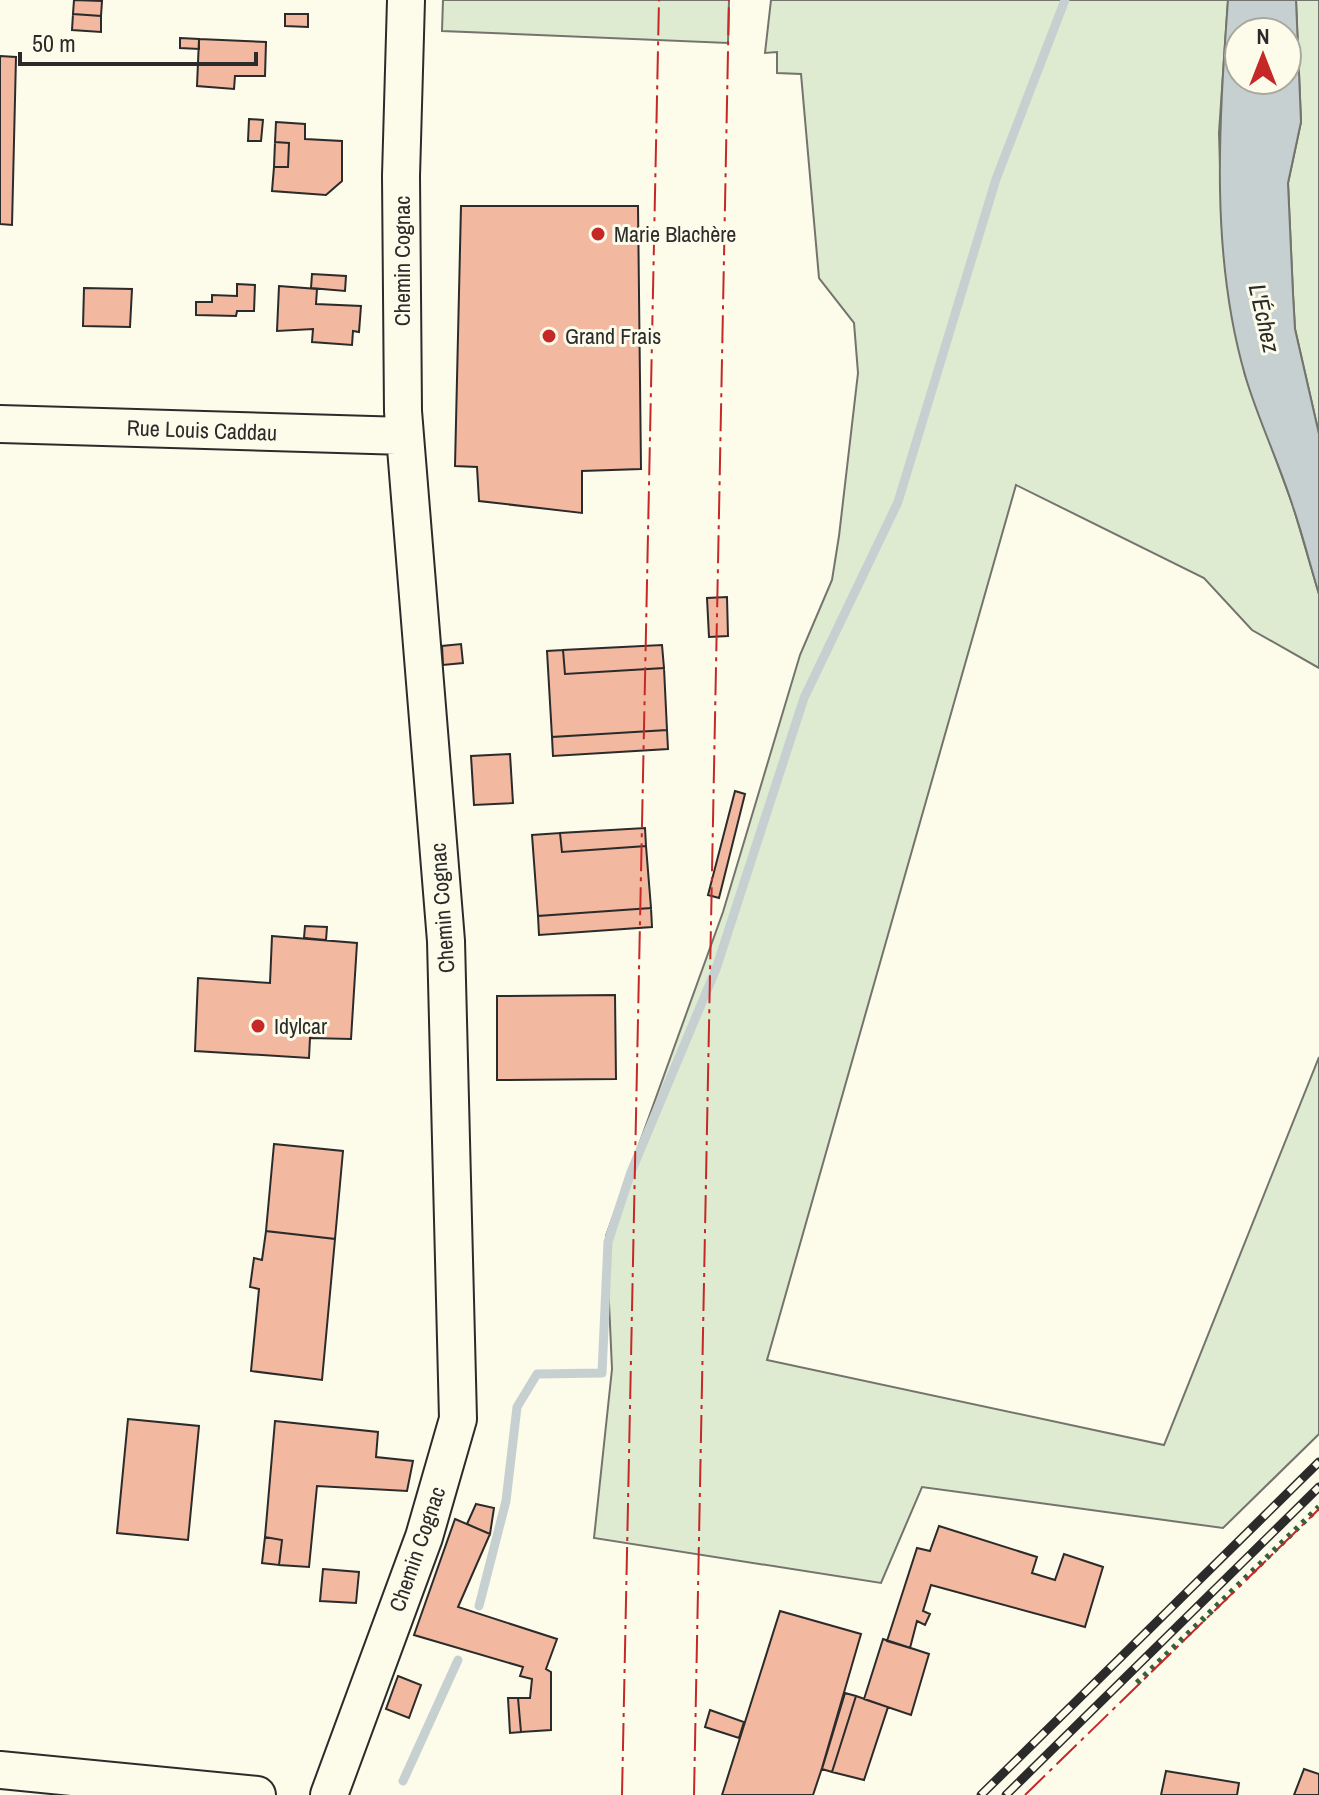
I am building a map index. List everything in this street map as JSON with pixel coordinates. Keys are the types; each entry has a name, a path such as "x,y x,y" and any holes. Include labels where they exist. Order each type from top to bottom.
{"street":[{"name":"Chemin Cognac","path":"329,1795 424,1537 458,1419 446,941 405,436 401,168 406,0"},
{"name":"Rue Louis Caddau","path":"0,424 405,436"},
{"path":"0,1770 257,1795"}],"green space":[{"path":"443,0 729,0 728,43 442,31"},
{"path":"771,0 1228,0 1227,16 1223,16 1219,133 1221,197 1234,321 1245,375 1293,506 1319,594 1319,668 1252,630 1204,578 1016,485 767,1360 1164,1445 1319,1057 1319,1434 1223,1528 922,1487 881,1583 594,1538 612,1369 606,1236 723,912 800,655 832,580 858,373 854,323 819,278 801,74 777,73 777,52 765,53"},
{"path":"1296,0 1319,0 1319,434 1295,329 1293,294 1288,183 1301,122 1300,96 1303,96 1303,16 1297,16"}],"water":[{"path":"1228,0 1296,0 1297,16 1227,16"},
{"name":"L'Échez","path":"1223,85 1223,96 1300,96 1301,122 1288,183 1295,329 1319,434 1319,594 1287,490 1250,392 1234,329 1222,236 1220,141"}],"building":[{"path":"74,0 102,1 101,16 73,14"},
{"path":"73,14 101,16 101,32 72,30"},
{"path":"285,14 308,14 308,27 285,26"},
{"path":"180,38 199,39 199,49 180,48"},
{"path":"199,39 266,42 265,76 235,76 234,89 197,86"},
{"path":"0,56 16,57 12,225 0,224"},
{"path":"249,119 263,120 261,141 248,141"},
{"path":"276,122 305,124 305,139 342,141 342,181 326,195 272,191 274,167 288,167 289,143 275,142"},
{"path":"275,142 289,143 288,167 274,167"},
{"name":"Grand Frais","path":"461,206 638,206 641,469 582,471 582,513 479,501 477,467 455,466"},
{"path":"312,274 346,276 345,291 311,288"},
{"path":"237,284 255,285 254,311 237,311 236,316 196,315 196,302 212,302 212,295 237,296"},
{"path":"279,286 317,289 316,304 361,306 359,332 353,331 352,345 312,342 313,329 277,331"},
{"path":"84,288 132,289 130,327 83,326"},
{"path":"727,597 728,636 709,637 707,598"},
{"path":"461,644 463,663 443,665 442,646"},
{"path":"662,645 664,668 565,674 563,650"},
{"path":"563,650 565,674 664,668 667,730 552,737 547,651"},
{"path":"667,730 668,749 553,756 552,737"},
{"path":"510,754 513,803 474,805 471,756"},
{"path":"735,791 745,794 719,898 708,895"},
{"path":"645,828 646,846 562,852 560,833"},
{"path":"560,833 562,852 646,846 651,908 538,916 532,835"},
{"path":"651,908 652,927 539,935 538,916"},
{"path":"305,926 327,927 326,940 304,938"},
{"path":"272,936 357,943 351,1039 310,1038 309,1058 195,1051 198,978 270,983"},
{"path":"615,995 616,1079 497,1080 497,996"},
{"path":"274,1144 343,1151 335,1239 266,1231"},
{"path":"266,1231 335,1239 322,1380 251,1371 259,1289 250,1287 254,1258 262,1260"},
{"path":"128,1419 199,1426 188,1540 117,1533"},
{"path":"275,1421 378,1432 376,1457 413,1461 407,1491 317,1486 309,1567 279,1565 282,1540 265,1537"},
{"path":"476,1504 494,1508 490,1534 467,1524"},
{"path":"455,1519 490,1534 458,1607 557,1639 546,1669 551,1672 551,1730 521,1732 518,1698 530,1698 532,1679 520,1676 523,1667 414,1635"},
{"path":"939,1526 1037,1557 1032,1573 1055,1580 1064,1554 1103,1567 1085,1627 931,1585 923,1611 930,1614 925,1625 917,1621 910,1648 887,1641 917,1548 930,1551"},
{"path":"265,1537 282,1540 279,1565 262,1563"},
{"path":"323,1569 359,1572 356,1603 320,1601"},
{"path":"780,1611 861,1634 822,1768 813,1795 722,1795"},
{"path":"883,1639 929,1654 911,1715 864,1699"},
{"path":"398,1676 421,1685 409,1718 386,1709"},
{"path":"845,1693 856,1696 832,1772 822,1769"},
{"path":"856,1696 888,1707 864,1780 832,1772"},
{"path":"508,1698 518,1698 521,1732 510,1733"},
{"path":"710,1710 744,1722 739,1738 705,1727"},
{"path":"1304,1769 1319,1774 1319,1795 1294,1795"},
{"path":"1166,1771 1239,1783 1237,1795 1161,1795"}],"waterway":[{"path":"479,1606 506,1501 517,1407 537,1374 602,1373 608,1242 631,1172 716,969 804,698 898,502 996,179 1065,0"},
{"path":"403,1781 458,1660"}],"railway":[{"path":"981,1795 1319,1462"},
{"path":"1006,1795 1319,1487"}],"hedge":[{"path":"1137,1683 1319,1507"}],"power":[{"path":"622,1795 659,0"},
{"path":"694,1795 729,0"},
{"path":"1025,1795 1319,1509"}],"place":[{"name":"Marie Blachère","path":"598,234"},
{"name":"Grand Frais","path":"549,336"},
{"name":"Idylcar","path":"258,1026"}]}
